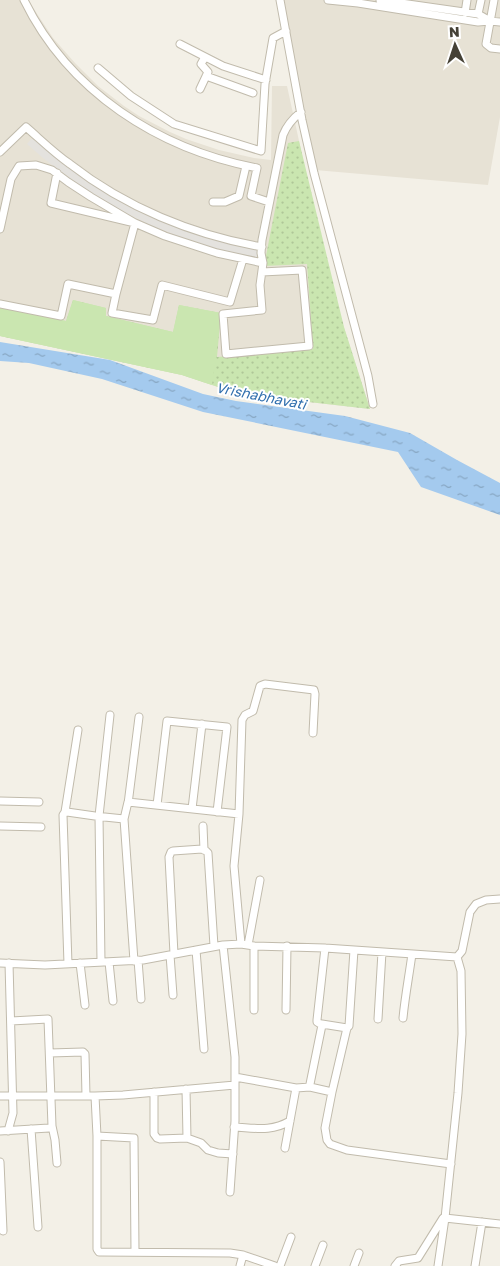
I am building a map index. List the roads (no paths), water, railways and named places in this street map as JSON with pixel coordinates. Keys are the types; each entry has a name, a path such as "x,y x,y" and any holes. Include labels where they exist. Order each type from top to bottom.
{"street":[{"path":"24,0 45,36 67,64 92,89 119,111 147,129 177,144 208,156 257,168 251,196 269,202"},
{"path":"280,0 314,173 368,376 373,404"},
{"path":"328,0 364,2 478,22 490,20"},
{"path":"380,0 478,14 490,20 500,22"},
{"path":"465,13 467,0"},
{"path":"478,14 480,0"},
{"path":"500,1 495,0 486,44 491,48 500,49"},
{"path":"98,68 131,96 174,124 261,151 266,80 274,38 286,31"},
{"path":"180,44 223,66 266,80"},
{"path":"200,89 208,72 201,64 205,57"},
{"path":"206,76 253,93"},
{"path":"262,272 302,270 309,346 226,354 223,314 262,310 260,285 263,263 262,248 269,202 286,125 301,112"},
{"path":"0,152 26,127 76,169 128,202 204,234 262,248"},
{"path":"0,229 11,178 19,166 36,165 52,170 91,197 135,222 165,236 217,254 263,263"},
{"path":"213,202 225,202 239,196 246,166"},
{"path":"56,173 51,203 135,222"},
{"path":"135,222 112,313 153,320 162,285 230,302 243,258"},
{"path":"0,304 61,316 68,284 116,294"},
{"path":"254,1010 248,945 234,866 239,814 242,720 245,715 253,711 260,686 264,684 314,690 316,694 313,733"},
{"path":"101,962 99,816 110,715"},
{"path":"139,717 128,804 124,819 141,999"},
{"path":"157,805 167,721 202,724 227,727 216,812"},
{"path":"192,808 202,724"},
{"path":"68,964 63,815 78,730"},
{"path":"0,801 39,802"},
{"path":"128,804 128,802 239,814"},
{"path":"65,812 124,819"},
{"path":"0,826 41,827"},
{"path":"203,826 204,850 208,853 214,946"},
{"path":"173,996 169,854 173,851 204,850"},
{"path":"248,945 260,880"},
{"path":"457,957 462,951 470,912 476,904 486,900 500,899"},
{"path":"223,944 235,1057 234,1128 230,1192"},
{"path":"0,963 45,965 136,960 223,944 325,948 457,957"},
{"path":"286,1010 287,946"},
{"path":"325,948 317,1022 347,1028"},
{"path":"196,950 204,1048"},
{"path":"354,950 350,1025 347,1028 324,1128 327,1140 330,1144 347,1150 451,1164"},
{"path":"378,1019 382,952"},
{"path":"403,1018 412,954"},
{"path":"438,1266 451,1164 462,1034 461,971 457,957"},
{"path":"109,962 112,1001"},
{"path":"9,963 12,1113 4,1131 52,1128 52,1126"},
{"path":"80,964 85,1005"},
{"path":"11,1021 48,1019 52,1126 56,1140 57,1163"},
{"path":"310,1087 322,1024"},
{"path":"50,1054 83,1052 85,1054 86,1096"},
{"path":"0,1096 123,1095 186,1089 235,1081 296,1088 310,1087 332,1092"},
{"path":"285,1148 296,1088"},
{"path":"186,1089 187,1138"},
{"path":"154,1092 154,1134 157,1138 187,1138 200,1143 208,1150 233,1154"},
{"path":"95,1096 97,1251 101,1253 230,1253 243,1255 275,1266"},
{"path":"234,1128 272,1129 290,1122"},
{"path":"31,1130 38,1227"},
{"path":"97,1136 134,1138 135,1252"},
{"path":"0,1162 3,1232"},
{"path":"395,1266 399,1261 415,1260 418,1258 441,1220 445,1218 500,1224"},
{"path":"475,1266 482,1222"},
{"path":"280,1266 292,1237"},
{"path":"315,1266 323,1245"},
{"path":"354,1266 358,1253"},
{"path":"240,1266 243,1255"}],"water":[{"path":"0,342 110,360 203,394 236,401 345,416 410,433 500,483 500,515 421,487 398,452 203,412 102,379 29,363 0,361"}],"water label":[{"name":"Vrishabhavati","path":"261,396"}]}
